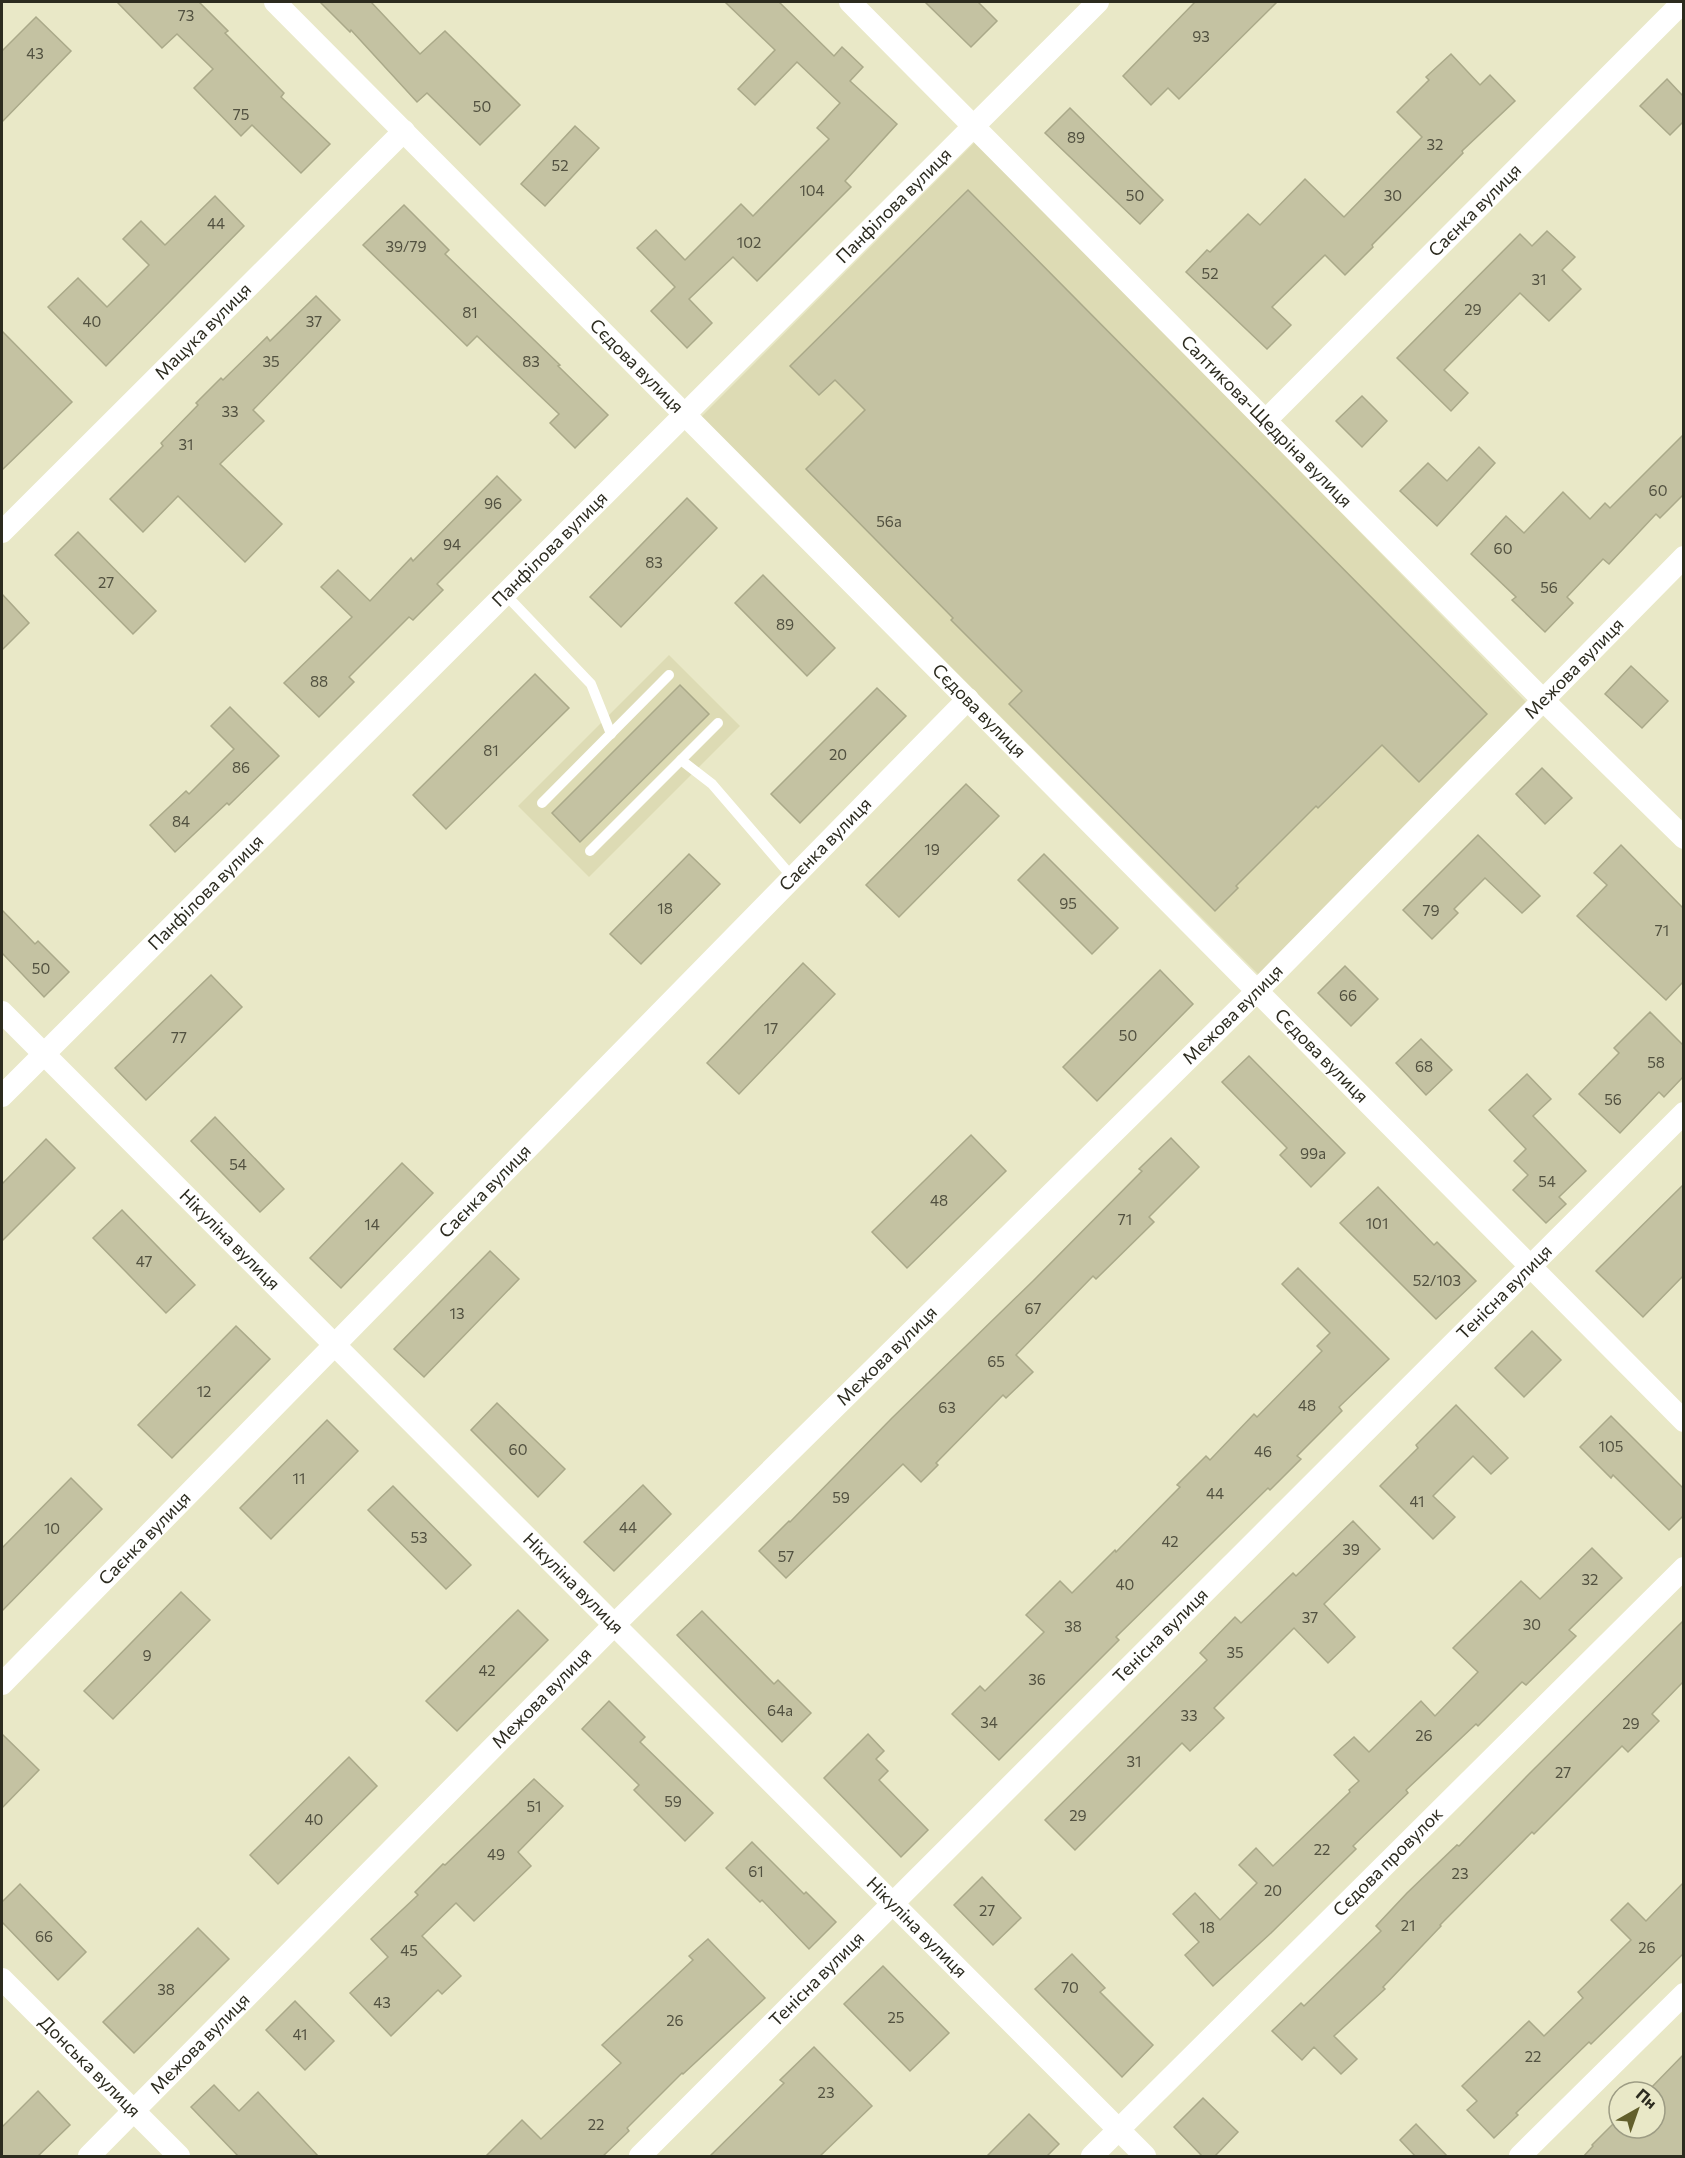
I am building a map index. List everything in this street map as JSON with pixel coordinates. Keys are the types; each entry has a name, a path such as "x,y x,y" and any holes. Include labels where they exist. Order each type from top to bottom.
{"street":[{"name":"Сєдова вулиця","path":"275,2 1683,1421"},
{"name":"Салтикова-Щедріна вулиця","path":"850,2 1683,838"},
{"name":"Панфілова вулиця","path":"2,1096 1098,2"},
{"name":"Саєнка вулиця","path":"1266,420 1683,2"},
{"name":"Мацука вулиця","path":"2,532 404,131"},
{"name":"Межова вулиця","path":"89,2157 614,1625 1257,991 1683,557"},
{"name":"Саєнка вулиця","path":"7,1674 334,1345 968,699"},
{"name":"Нікуліна вулиця","path":"2,1012 1145,2157"},
{"name":"Тенісна вулиця","path":"640,2157 1683,1113"},
{"name":"Сєдова провулок","path":"1092,2157 1683,1568"},
{"name":"Донська вулиця","path":"2,1979 179,2157"},
{"path":"1520,2157 1683,1994"}],"lane":[{"path":"505,594 591,684 611,734"},
{"path":"542,803 669,675"},
{"path":"590,851 718,723"},
{"path":"681,760 712,784 793,878"}],"shaded area":[{"path":"977,140 1526,702 1259,975 701,417"},
{"path":"669,655 740,726 589,877 518,806"}],"building":[{"path":"117,2 199,2 228,31 225,33 284,93 281,97 330,144 301,173 252,125 241,136 194,88 213,69 177,34 162,48"},
{"path":"320,2 371,2 420,54 445,31 520,105 480,145 427,93 417,102 351,30 350,32"},
{"path":"725,2 779,2 834,56 842,47 863,67 850,81 897,124 845,181 851,187 757,281 733,257 689,299 712,323 687,348 651,311 675,287 637,248 656,230 685,260 741,204 753,216 829,139 817,128 840,103 797,62 755,105 738,89 775,50"},
{"path":"925,2 978,2 997,21 971,47"},
{"path":"1195,2 1277,2 1179,99 1168,88 1151,105 1123,76"},
{"path":"36,17 71,51 2,122 2,51"},
{"path":"1451,54 1480,85 1490,75 1515,101 1462,151 1463,153 1345,275 1325,255 1272,307 1291,325 1267,349 1186,272 1248,214 1260,225 1305,179 1344,217 1422,137 1397,112 1429,80 1426,77"},
{"path":"1667,79 1683,96 1683,122 1670,135 1640,106"},
{"path":"1070,108 1163,200 1140,224 1045,133"},
{"path":"575,126 599,148 545,206 521,184"},
{"path":"968,190 1487,714 1419,782 1382,745 1318,808 1316,806 1236,886 1238,888 1215,911 1009,704 1022,691 806,469 865,410 835,380 819,395 790,366"},
{"path":"215,196 244,226 106,366 48,307 78,278 107,307 149,265 123,239 141,221 165,245"},
{"path":"404,205 449,250 445,254 560,365 558,366 608,415 575,448 550,423 559,414 477,336 467,346 363,245"},
{"path":"1547,231 1575,257 1562,270 1581,289 1549,321 1520,293 1444,370 1468,393 1451,411 1397,358 1520,234 1532,246"},
{"path":"316,296 340,320 253,410 264,421 220,464 282,524 245,562 178,496 143,532 110,499 163,446 161,443 221,378 223,380 267,337 270,341"},
{"path":"2,331 72,402 2,470"},
{"path":"1362,396 1387,421 1362,447 1336,421"},
{"path":"1683,435 1683,495 1660,518 1656,514 1609,564 1603,559 1567,597 1573,603 1545,632 1512,600 1516,597 1471,554 1506,516 1524,533 1563,492 1590,519 1605,503 1610,508"},
{"path":"1479,447 1495,463 1437,526 1400,491 1428,463 1447,481"},
{"path":"497,476 521,500 437,584 443,590 413,620 409,617 349,677 354,682 319,717 284,683 352,617 321,587 338,570 370,601 411,558 413,561"},
{"path":"687,498 717,528 621,627 590,597"},
{"path":"78,532 156,611 133,634 55,555"},
{"path":"763,575 835,648 807,676 735,603"},
{"path":"2,594 29,623 2,650"},
{"path":"1631,666 1668,701 1642,728 1605,694"},
{"path":"535,674 569,708 446,829 413,795"},
{"path":"680,685 709,714 580,842 552,813"},
{"path":"877,688 906,716 800,823 771,794"},
{"path":"230,707 279,756 229,805 227,803 175,852 150,825 186,791 189,794 234,749 211,726"},
{"path":"1542,768 1572,798 1545,824 1516,794"},
{"path":"966,784 999,816 899,917 866,885"},
{"path":"1478,835 1540,896 1522,913 1485,878 1454,909 1458,913 1432,939 1403,910"},
{"path":"1621,845 1683,908 1683,982 1666,1000 1577,916 1607,885 1594,873"},
{"path":"689,854 720,884 641,964 610,934"},
{"path":"1044,854 1118,928 1092,954 1018,880"},
{"path":"2,910 35,944 38,941 69,972 44,997 2,953"},
{"path":"803,963 835,994 739,1094 707,1063"},
{"path":"1345,966 1378,999 1351,1026 1318,993"},
{"path":"1160,970 1193,1004 1097,1101 1063,1067"},
{"path":"211,975 242,1007 146,1100 115,1068"},
{"path":"1650,1012 1683,1045 1683,1077 1664,1097 1659,1092 1620,1133 1579,1094 1619,1053 1614,1048"},
{"path":"1421,1039 1452,1070 1426,1095 1396,1063"},
{"path":"1249,1056 1345,1153 1311,1187 1280,1155 1287,1148 1222,1082"},
{"path":"1527,1074 1551,1099 1533,1116 1586,1171 1559,1197 1566,1204 1546,1223 1513,1190 1528,1175 1514,1161 1526,1149 1489,1110"},
{"path":"215,1117 284,1189 260,1212 191,1141"},
{"path":"971,1135 1006,1171 907,1268 872,1232"},
{"path":"1171,1138 1199,1167 1149,1217 1154,1222 1096,1279 1093,1276 1016,1355 1033,1372 1006,1398 1003,1395 936,1463 938,1465 921,1482 903,1464 786,1578 759,1551 1033,1281 1142,1171 1139,1169"},
{"path":"46,1139 75,1168 2,1241 2,1184"},
{"path":"402,1163 433,1193 341,1288 310,1258"},
{"path":"1683,1185 1683,1276 1643,1317 1596,1271"},
{"path":"1378,1187 1434,1245 1437,1242 1476,1281 1436,1319 1340,1223"},
{"path":"122,1210 195,1285 166,1313 93,1238"},
{"path":"490,1251 519,1279 424,1377 394,1349"},
{"path":"1298,1268 1389,1359 1339,1407 1342,1411 1297,1456 1301,1459 1270,1490 1268,1488 1116,1637 1119,1640 999,1760 952,1714 980,1686 985,1691 1044,1632 1026,1615 1060,1581 1072,1593 1180,1487 1177,1485 1206,1456 1210,1460 1254,1414 1257,1417 1322,1351 1317,1346 1330,1333 1282,1284"},
{"path":"236,1326 270,1359 172,1458 138,1425"},
{"path":"1532,1331 1561,1360 1524,1397 1495,1368"},
{"path":"497,1403 565,1469 538,1497 471,1430"},
{"path":"1456,1405 1508,1458 1491,1474 1473,1456 1433,1496 1455,1517 1433,1539 1380,1486 1418,1448 1416,1445"},
{"path":"1611,1416 1683,1488 1683,1516 1669,1530 1613,1475 1611,1478 1580,1447"},
{"path":"327,1420 358,1451 271,1539 240,1508"},
{"path":"71,1478 102,1509 2,1611 2,1548"},
{"path":"643,1485 671,1514 614,1571 584,1542"},
{"path":"393,1486 471,1565 446,1589 368,1510"},
{"path":"1353,1521 1380,1549 1324,1604 1355,1637 1328,1663 1294,1628 1214,1708 1224,1718 1190,1751 1182,1743 1075,1850 1045,1820 1207,1660 1200,1653 1235,1617 1241,1623 1293,1573 1296,1576"},
{"path":"1592,1548 1622,1578 1569,1630 1576,1636 1526,1685 1522,1682 1478,1726 1476,1724 1406,1790 1408,1793 1353,1846 1356,1849 1271,1933 1213,1986 1185,1955 1199,1942 1173,1914 1195,1893 1220,1920 1257,1883 1239,1865 1256,1848 1273,1866 1359,1781 1334,1755 1354,1737 1369,1752 1421,1701 1435,1716 1478,1672 1453,1648 1521,1581 1540,1599"},
{"path":"181,1592 210,1620 113,1719 84,1691"},
{"path":"518,1610 548,1640 457,1731 426,1701"},
{"path":"702,1611 774,1684 778,1680 811,1713 782,1742 677,1635"},
{"path":"1683,1621 1683,1682 1652,1714 1659,1721 1628,1752 1622,1746 1534,1834 1532,1832 1440,1925 1383,1987 1385,1989 1334,2036 1357,2059 1341,2074 1314,2047 1302,2060 1272,2031 1301,2003 1304,2006 1381,1931 1376,1926 1407,1893 1457,1845 1459,1846"},
{"path":"609,1701 645,1737 640,1742 713,1813 685,1841 634,1790 639,1785 582,1729"},
{"path":"2,1734 39,1770 2,1808"},
{"path":"868,1734 884,1751 876,1759 888,1771 879,1780 928,1830 901,1857 824,1778"},
{"path":"349,1757 377,1786 278,1884 250,1855"},
{"path":"534,1779 563,1806 518,1852 531,1866 474,1921 456,1903 422,1936 461,1976 442,1994 438,1990 391,2036 350,1993 388,1957 371,1939 418,1895 415,1892 443,1864 445,1865"},
{"path":"752,1842 836,1922 809,1949 762,1900 760,1902 726,1868"},
{"path":"982,1877 1021,1918 993,1945 954,1905"},
{"path":"1683,1883 1683,1954 1516,2113 1518,2115 1494,2138 1467,2110 1477,2101 1462,2086 1529,2021 1544,2036 1583,1998 1578,1992 1631,1940 1611,1920 1628,1903 1646,1921"},
{"path":"20,1884 86,1952 58,1980 2,1922 2,1902"},
{"path":"198,1928 229,1959 134,2053 103,2022"},
{"path":"708,1939 765,1998 682,2073 627,2128 629,2131 602,2157 485,2157 522,2120 541,2139 621,2063 602,2045 693,1960 689,1956"},
{"path":"1072,1954 1105,1988 1100,1992 1153,2045 1122,2077 1035,1989"},
{"path":"883,1966 949,2033 910,2071 844,2004"},
{"path":"295,2001 334,2041 305,2070 266,2030"},
{"path":"814,2047 872,2106 819,2157 709,2157 784,2083 780,2080"},
{"path":"1683,2055 1683,2157 1583,2157 1607,2130 1607,2140 1667,2140 1667,2080 1659,2080"},
{"path":"214,2085 239,2111 258,2092 319,2157 239,2157 191,2107"},
{"path":"38,2091 70,2125 37,2157 2,2157 2,2127"},
{"path":"1203,2098 1238,2132 1214,2157 1203,2157 1174,2127"},
{"path":"1029,2114 1059,2144 1046,2157 986,2157"},
{"path":"1416,2124 1448,2157 1416,2157 1400,2140"}]}
